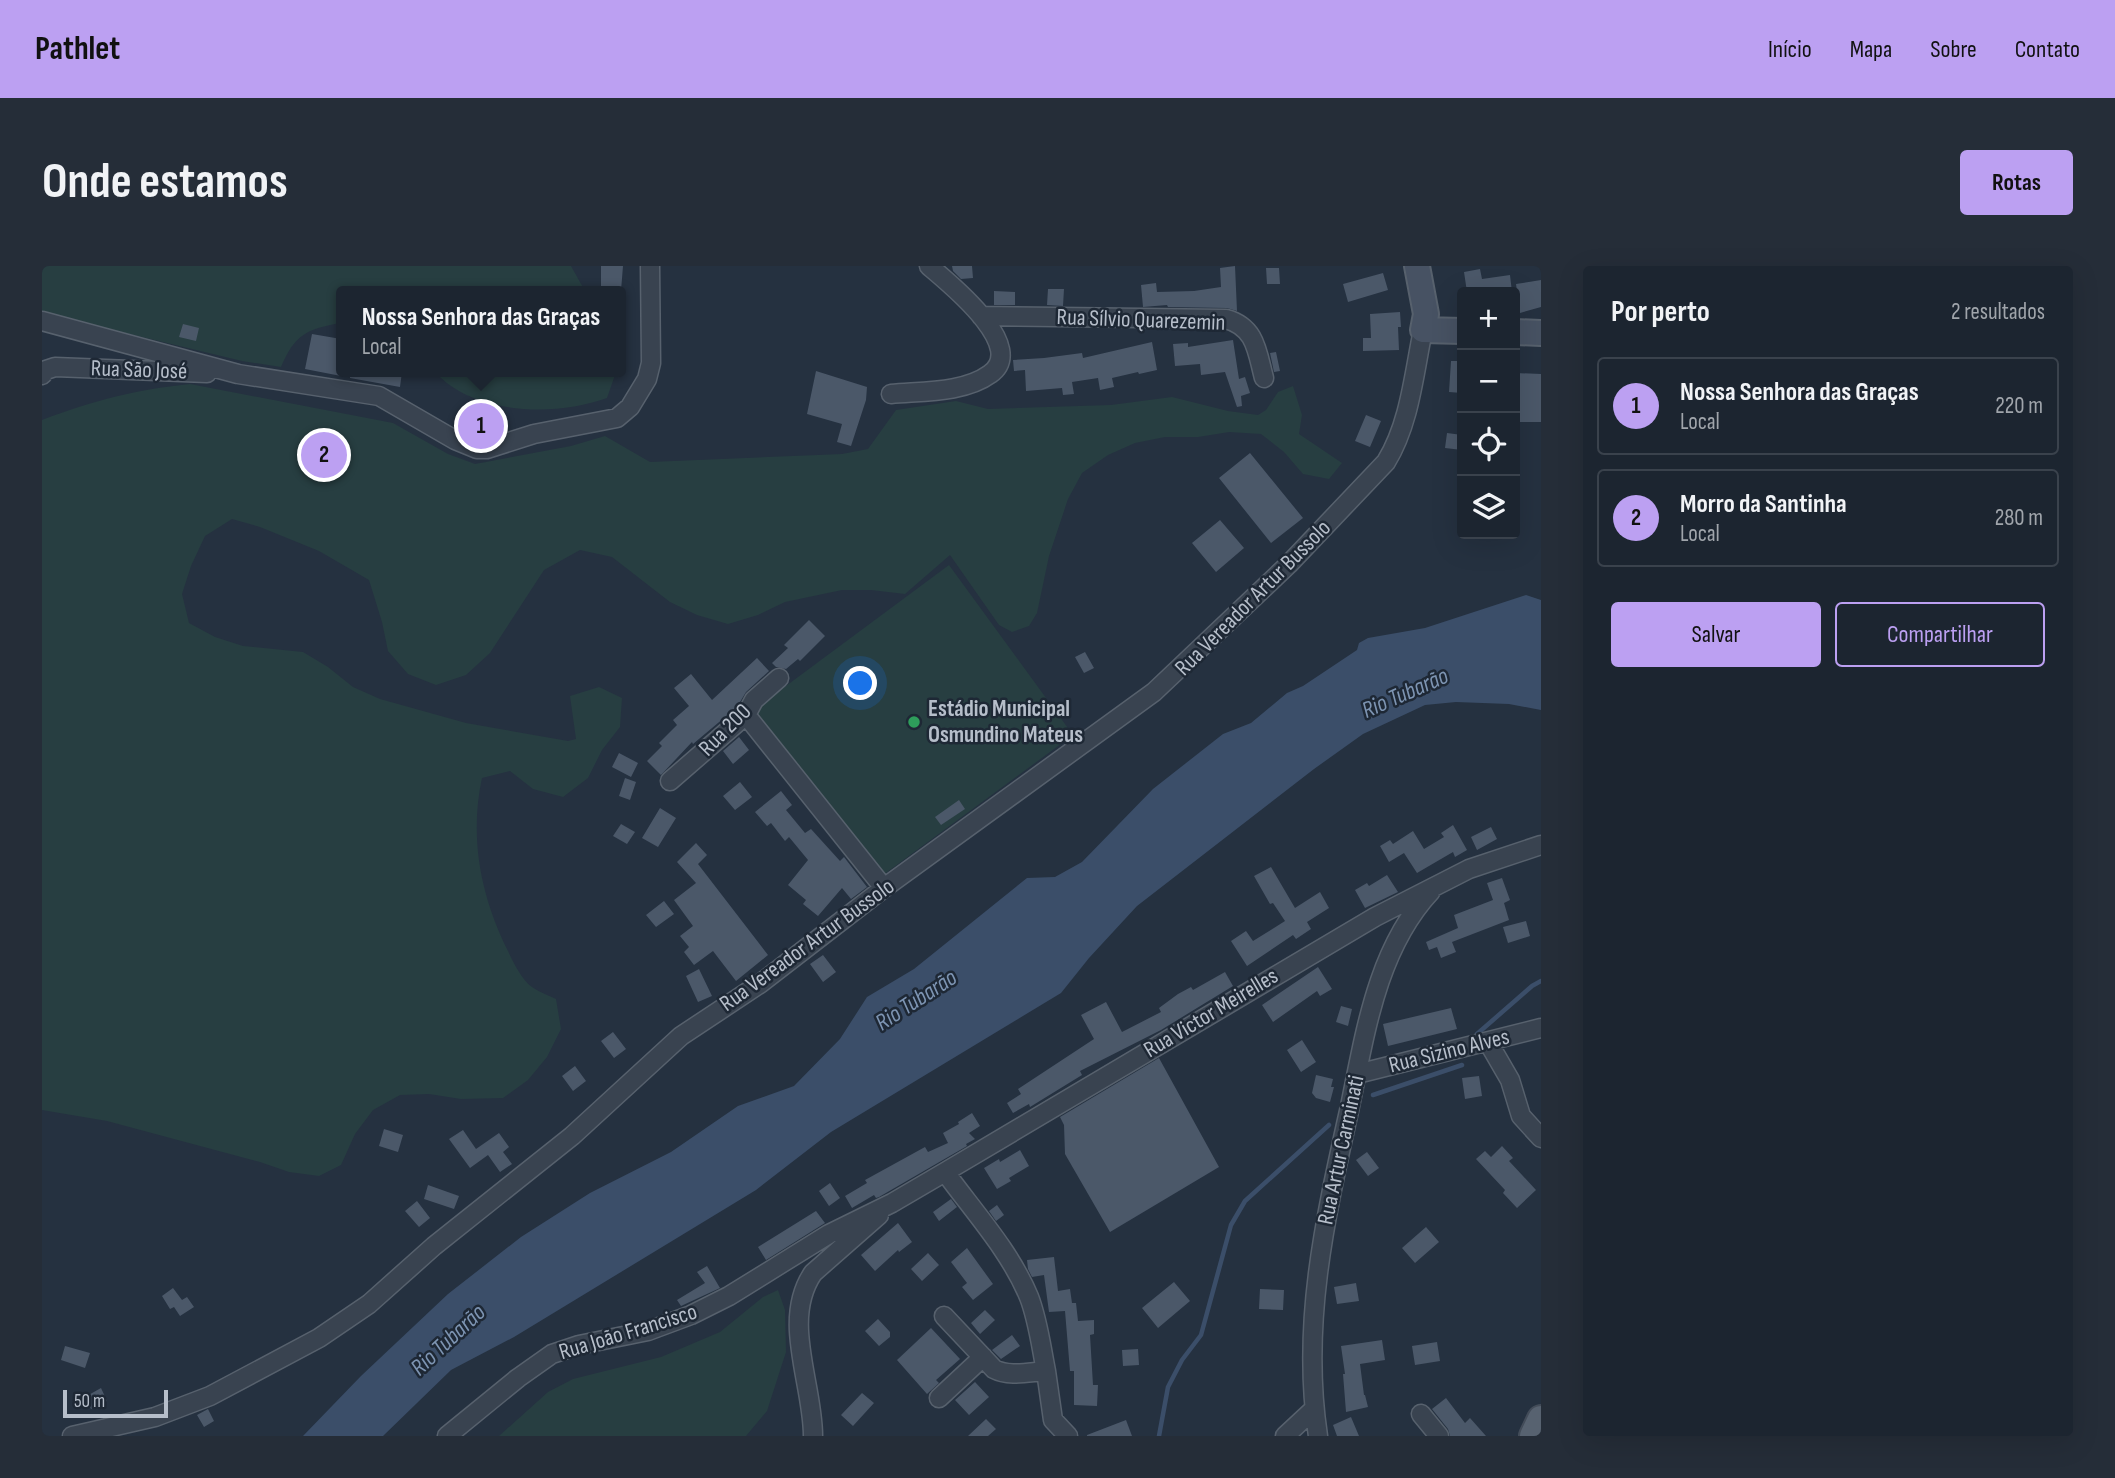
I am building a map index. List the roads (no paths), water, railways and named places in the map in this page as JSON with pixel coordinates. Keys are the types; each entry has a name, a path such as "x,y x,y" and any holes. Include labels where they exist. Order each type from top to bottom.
{"main road":[{"path":"1533,1436 1541,1419"}],"street":[{"path":"42,321 238,374 379,396 455,440 477,449 496,448 534,434 617,418 624,414 647,379 651,363 650,266"},
{"path":"891,394 951,388 970,383 993,372 999,364 999,344 992,330 929,266"},
{"path":"1418,266 1424,322"},
{"name":"Rua Sílvio Quarezemin","path":"981,316 1226,319 1247,329 1256,346 1264,378"},
{"path":"1424,322 1457,316"},
{"path":"1520,316 1541,317"},
{"path":"1424,322 1457,330"},
{"name":"Rua Vereador Artur Bussolo","path":"72,1436 155,1417 201,1400 277,1361 347,1320 434,1246 572,1136 681,1036 761,983 884,888 1154,692 1307,547 1375,474 1393,450 1405,416 1424,322"},
{"path":"1520,332 1541,333"},
{"name":"Rua São José","path":"42,375 55,368 238,374"},
{"name":"Rua 200","path":"670,781 746,716 754,700 779,678"},
{"path":"746,716 884,888"},
{"name":"Rua Victor Meirelles","path":"892,1203 1338,937 1439,883 1493,859 1541,845"},
{"name":"Rua Artur Carminati","path":"1318,1436 1311,1370 1315,1290 1326,1217 1357,1074 1374,998 1395,944 1419,904 1439,883"},
{"name":"Rua Sizino Alves","path":"1357,1074 1541,1028"},
{"path":"1488,1042 1507,1073 1521,1116 1541,1138"},
{"path":"945,1172 1006,1255 1023,1284 1035,1317 1053,1420 1068,1436"},
{"path":"813,1436 811,1404 799,1335 800,1301 805,1285 828,1259 892,1203"},
{"name":"Rua João Francisco","path":"447,1436 552,1354 579,1345 648,1331 691,1315 729,1296 852,1221 892,1203"},
{"path":"944,1316 1001,1372 1046,1371"},
{"path":"939,1398 984,1357"},
{"path":"1285,1436 1314,1409"},
{"path":"1421,1414 1439,1436"}],"water":[{"name":"Rio Tubarão","path":"1526,595 1541,600 1541,710 1509,704 1456,702 1425,705 1363,734 1137,906 1061,993 831,1132 756,1190 514,1337 451,1370 383,1436 303,1436 361,1376 448,1294 521,1237 590,1193 671,1152 738,1106 794,1086 840,1039 867,997 914,969 1027,878 1055,877 1082,862 1153,789 1223,734 1251,723 1287,693 1303,686 1357,650 1359,643 1368,638 1425,628"}],"waterway":[{"path":"1477,1034 1541,981"},
{"path":"1373,1095 1462,1065"},
{"path":"1159,1436 1168,1387 1182,1360 1201,1335 1231,1225 1245,1201 1329,1125"}],"place":[{"name":"Nossa Senhora das Graças","path":"481,426"},
{"name":"Morro da Santinha","path":"324,455"},
{"name":"Estádio Municipal Osmundino Mateus","path":"914,722"}]}
